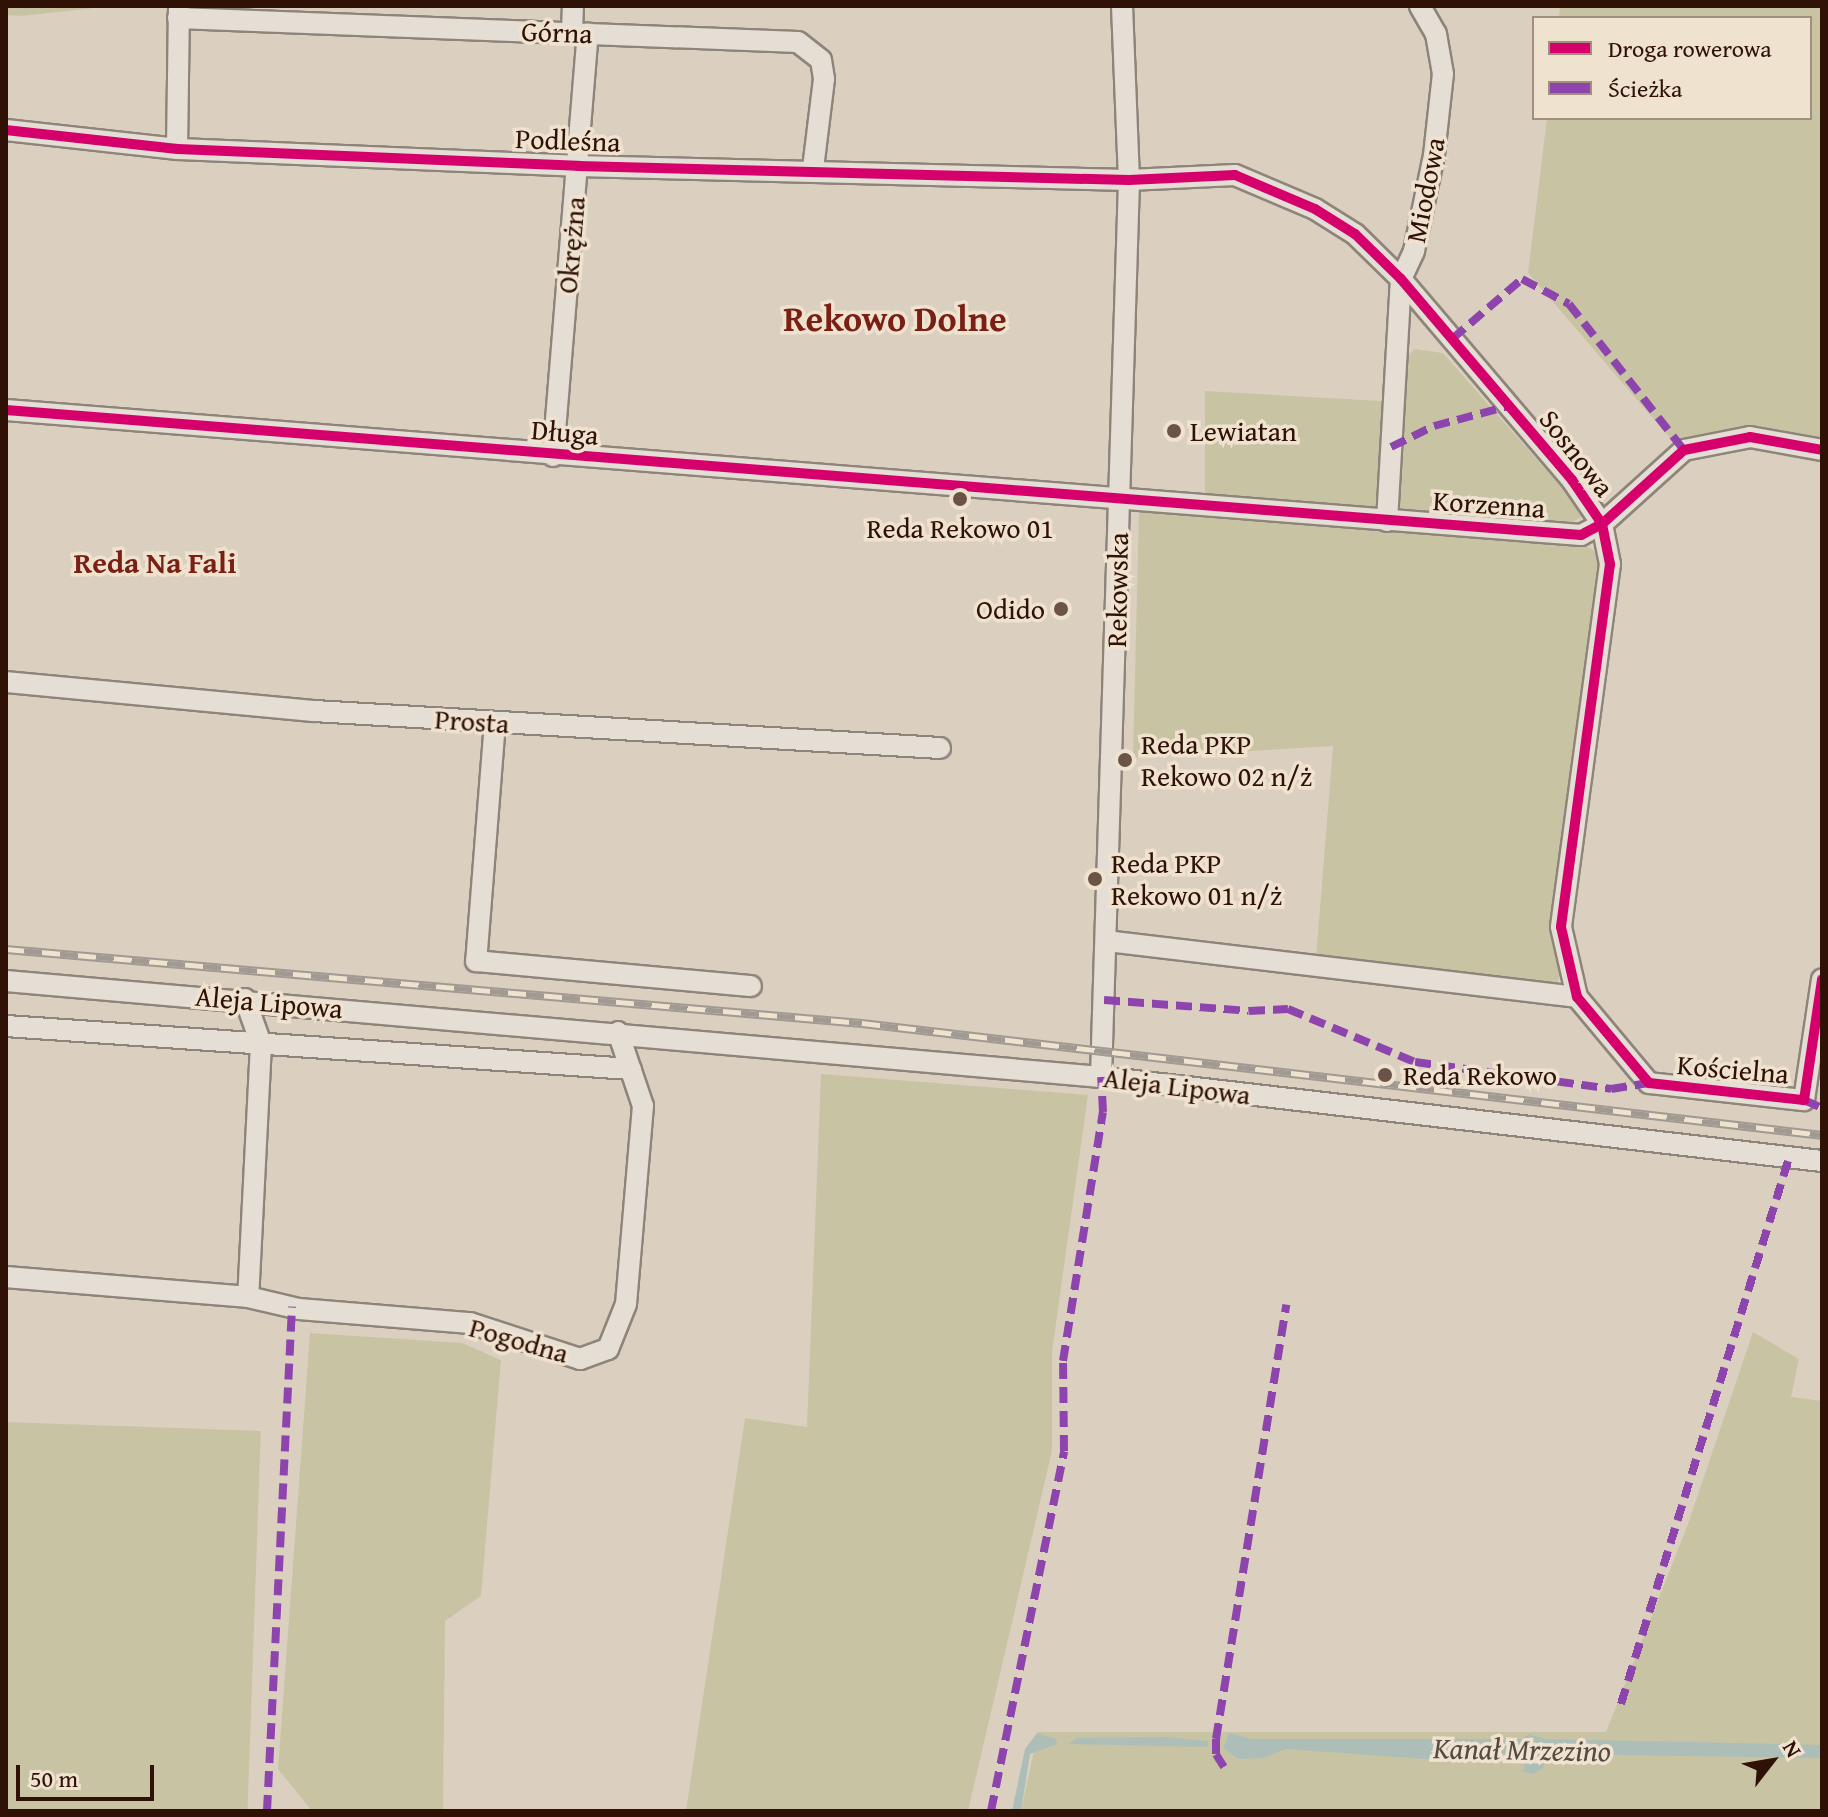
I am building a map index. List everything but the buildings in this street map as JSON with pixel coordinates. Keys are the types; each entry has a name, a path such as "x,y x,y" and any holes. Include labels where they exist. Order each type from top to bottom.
{"street":[{"name":"Okrężna","path":"553,456 578,166 580,33 573,6"},
{"name":"Rekowska","path":"1101,1077 1129,180 1122,6"},
{"name":"Miodowa","path":"1387,521 1401,279 1414,251 1434,155 1443,74 1436,34 1420,6"},
{"name":"Górna","path":"179,12 798,42 812,49 821,60 824,79 813,168"},
{"path":"177,149 179,12"},
{"name":"Podleśna","path":"6,130 177,149 578,166 813,168 1129,180"},
{"name":"Sosnowa","path":"1129,180 1235,175 1315,209 1355,234 1401,279 1572,480 1602,524 1610,564 1561,927 1577,997"},
{"name":"Długa","path":"6,410 1119,501"},
{"name":"Korzenna","path":"1119,501 1581,535 1602,524 1684,450 1750,437 1822,450"},
{"name":"Prosta","path":"6,682 495,722 940,748"},
{"path":"495,722 476,961 751,986"},
{"path":"1107,941 1577,997"},
{"name":"Kościelna","path":"1577,997 1649,1083 1804,1100 1822,979"},
{"name":"Aleja Lipowa","path":"6,981 245,999 1101,1077 1822,1161"},
{"path":"245,999 261,1044 248,1297"},
{"name":"Aleja Lipowa","path":"6,1026 631,1069"},
{"path":"528,1062 531,1027"},
{"name":"Pogodna","path":"6,1277 248,1297 299,1309 470,1323 580,1359 608,1349 626,1304 643,1106 618,1032"}],"shaded area":[{"path":"6,6 112,6 22,16 6,15"},
{"path":"1560,6 1822,6 1822,463 1746,449 1682,452 1528,273 1547,120 1812,120 1812,16 1559,16"},
{"path":"1414,349 1443,353 1578,506 1581,517 1571,523 1205,497 1205,391 1399,402 1398,371"},
{"path":"1139,510 1588,547 1597,553 1601,564 1564,964 1558,981 1545,989 1316,958 1333,746 1133,758"},
{"path":"821,1074 1088,1095 1052,1352 1052,1451 968,1811 686,1811 745,1418 807,1427"},
{"path":"1753,1332 1799,1359 1791,1397 1822,1401 1822,1811 1021,1811 1038,1732 1606,1732 1688,1524"},
{"path":"310,1333 462,1343 501,1360 481,1596 445,1621 443,1811 312,1811 278,1769"},
{"path":"6,1422 261,1431 248,1811 6,1811"}],"water":[{"path":"1037,1733 1056,1739 1057,1744 1030,1754 1021,1811 1012,1811 1025,1749"},
{"name":"Kanał Mrzezino","path":"1229,1733 1251,1739 1522,1739 1529,1734 1546,1739 1822,1745 1822,1758 1548,1754 1543,1768 1533,1774 1523,1772 1526,1760 1519,1753 1439,1760 1286,1749 1264,1758 1238,1759 1223,1748"},
{"path":"1166,1737 1208,1741 1208,1747 1068,1744 1077,1738"}],"railway":[{"path":"6,949 862,1023 1822,1135"}],"marked path":[{"path":"1452,339 1522,279 1569,304 1684,450"},
{"path":"1391,447 1434,426 1509,406"},
{"path":"1104,1000 1249,1011 1288,1009 1415,1062 1611,1089 1649,1083"},
{"path":"991,1811 1064,1451 1063,1361 1103,1112 1101,1077"},
{"path":"1804,1100 1822,1108"},
{"path":"1621,1704 1789,1158"},
{"path":"1224,1767 1216,1754 1216,1739 1286,1305"},
{"path":"267,1811 292,1307"}],"cycle path":[{"path":"6,130 177,149 578,166 1129,180 1235,175 1315,209 1355,234 1401,279 1572,480 1602,524 1610,564 1561,927 1577,997 1649,1083 1804,1100 1822,979"},
{"path":"6,410 1581,535 1602,524 1684,450 1750,437 1822,450"}],"place":[{"name":"Lewiatan","path":"1174,431"},
{"name":"Reda Rekowo 01","path":"960,499"},
{"name":"Odido","path":"1061,609"},
{"name":"Reda PKP Rekowo 02 n/ż","path":"1125,760"},
{"name":"Reda PKP Rekowo 01 n/ż","path":"1095,879"},
{"name":"Reda Rekowo","path":"1385,1075"}],"district":[{"name":"Rekowo Dolne","path":"895,318"},
{"name":"Reda Na Fali","path":"155,562"}]}
